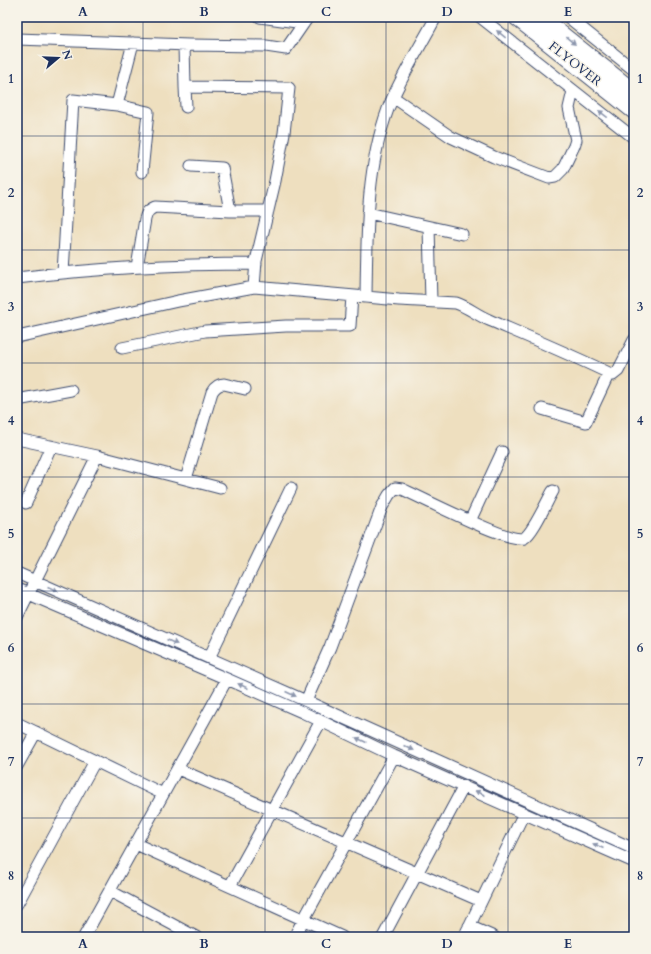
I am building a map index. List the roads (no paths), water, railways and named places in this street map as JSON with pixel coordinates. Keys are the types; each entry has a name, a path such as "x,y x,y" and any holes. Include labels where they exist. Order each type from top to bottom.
{"highway":[{"name":"FLYOVER","path":"516,17 634,111"},
{"name":"FLYOVER","path":"540,17 634,92"}],"street":[{"path":"260,17 306,20"},
{"path":"366,297 368,213 377,151 387,111 393,96 436,17"},
{"path":"480,17 634,138"},
{"path":"568,17 634,70"},
{"path":"17,39 184,45 266,46 286,49 306,20"},
{"path":"117,105 133,43"},
{"path":"184,45 186,107"},
{"path":"185,87 289,88 284,133 275,181 256,264 254,287"},
{"path":"393,96 451,137 494,157 549,178 555,177 563,169 574,146 575,134 569,108 573,91"},
{"path":"63,273 73,100 117,105 148,112 142,172"},
{"path":"191,166 222,168 230,211"},
{"path":"137,267 145,218 150,209 155,207 230,211 268,211"},
{"path":"368,213 462,234"},
{"path":"429,227 431,301"},
{"path":"17,278 137,267 198,264 256,264"},
{"path":"17,337 178,301 254,287 352,296 456,303 464,305 476,314 555,347 613,375 618,371 634,340"},
{"path":"122,348 205,331 286,326 350,326 352,296"},
{"path":"542,409 586,422 609,373"},
{"path":"186,479 210,397 215,388 221,384 224,384 245,389"},
{"path":"17,400 71,390"},
{"path":"17,439 97,456 220,488"},
{"path":"26,503 51,446"},
{"path":"470,521 502,452"},
{"path":"17,617 23,599 35,581 97,456"},
{"path":"209,658 291,488"},
{"path":"306,701 330,648 382,507 395,488 402,489 470,521 511,538 519,539 524,538 532,529 553,491"},
{"path":"17,574 306,701 634,849"},
{"path":"17,589 23,599 227,678 394,756 634,862"},
{"path":"84,937 227,678"},
{"path":"230,886 320,721"},
{"path":"17,723 164,794"},
{"path":"17,766 36,732"},
{"path":"294,937 394,756"},
{"path":"17,904 95,761"},
{"path":"178,769 481,901"},
{"path":"382,937 464,786"},
{"path":"464,937 524,813"},
{"path":"136,844 342,937"},
{"path":"110,890 178,933 196,937"},
{"path":"469,926 494,937"}]}
